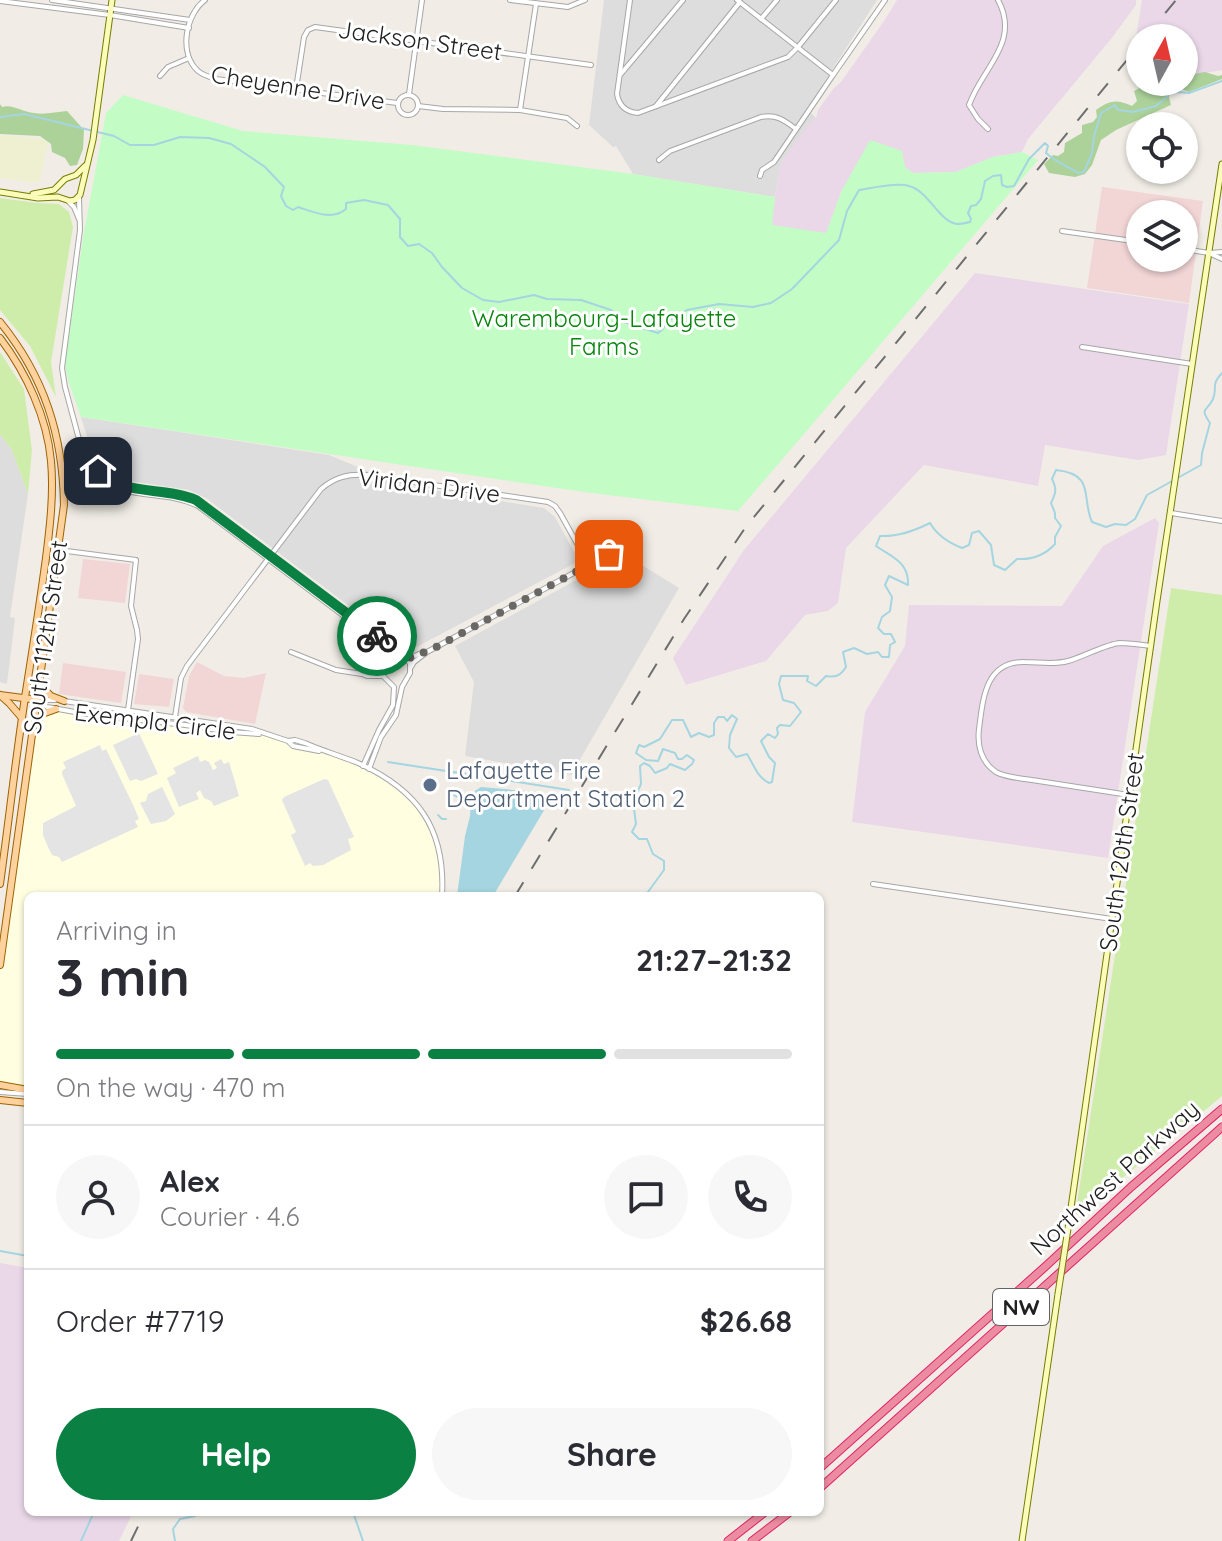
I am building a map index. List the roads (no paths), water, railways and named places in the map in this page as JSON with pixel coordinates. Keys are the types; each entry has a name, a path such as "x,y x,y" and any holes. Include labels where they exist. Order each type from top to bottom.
{"highway":[{"name":"Northwest Parkway","path":"824,1464 1131,1187 1222,1109"},
{"name":"Northwest Parkway","path":"824,1484 1222,1127"},
{"path":"728,1541 760,1516"},
{"path":"752,1541 785,1516"}],"main road":[{"path":"0,192 75,200 80,195 93,140 111,7"},
{"name":"South 120th Street","path":"1022,1541 1222,164"},
{"path":"72,178 86,165"},
{"path":"24,196 50,192 65,179 78,181 81,187"},
{"path":"59,187 65,199"},
{"name":"South 112th Street","path":"0,322 16,342 45,397 61,453 64,491 64,514 0,965"},
{"name":"South 112th Street","path":"0,338 16,361 35,399 51,459 51,517 0,884"},
{"path":"40,685 51,696 64,701"},
{"path":"0,695 38,700"},
{"path":"0,695 22,718"},
{"path":"34,728 42,714 56,709"},
{"path":"0,1085 24,1091"},
{"path":"0,1100 24,1103"}],"street":[{"path":"52,0 190,20 196,3 205,0"},
{"path":"409,94 422,0"},
{"path":"510,0 568,7 585,0"},
{"path":"630,0 617,94 626,110 638,113 788,57 836,0"},
{"path":"619,76 683,0"},
{"path":"761,19 777,0"},
{"path":"760,176 762,170 774,162 885,0"},
{"path":"988,129 969,105 1005,35 1004,16 998,0"},
{"path":"0,1 111,7 189,28"},
{"path":"655,107 739,1 833,75"},
{"path":"520,110 536,4"},
{"name":"Cheyenne Drive","path":"190,20 189,58 205,75 397,103"},
{"name":"Jackson Street","path":"296,89 304,37 308,30 315,27 591,65"},
{"path":"160,76 168,67 189,58"},
{"path":"409,94 415,97 418,106 408,115 400,112 397,103 401,96 409,94"},
{"name":"Cheyenne Drive","path":"418,106 520,110 567,118 577,126"},
{"path":"659,160 670,151 761,117 771,115 780,118 796,129"},
{"path":"80,195 80,230 62,368 89,468 107,485 190,502 377,635 393,654"},
{"path":"65,199 74,207 79,219"},
{"path":"1062,231 1126,240"},
{"path":"1198,251 1222,252"},
{"path":"1209,253 1222,259"},
{"path":"1082,347 1192,364"},
{"name":"Viridan Drive","path":"175,717 185,668 329,482 352,474 548,502 558,509 589,565"},
{"path":"1171,513 1222,521"},
{"path":"59,550 136,560 131,606 138,639 128,710"},
{"path":"366,767 396,715 405,681 414,662 427,652 609,554"},
{"path":"269,557 373,638 383,650 385,659"},
{"path":"1130,795 1001,774 981,753 978,733 985,690 995,673 1006,666 1021,662 1066,662 1120,643 1151,646"},
{"path":"291,652 336,670 383,676 391,683 395,691 393,705 379,730 366,767"},
{"path":"407,659 427,652"},
{"path":"383,676 382,665 393,654 407,659 411,668"},
{"path":"362,674 382,665"},
{"path":"391,683 405,681"},
{"name":"Exempla Circle","path":"38,700 56,709 264,734"},
{"name":"Exempla Circle","path":"38,700 64,701 252,729 298,747 326,752 366,767 398,786 426,815 441,857 442,892"},
{"path":"873,884 1113,919"},
{"path":"0,1092 24,1092"}],"water":[{"path":"481,787 537,792 546,807 495,892 458,892 475,791"}],"waterway":[{"path":"0,117 24,114 114,136 130,145 154,145 180,137 209,138 231,144 265,167 284,187 281,196 286,206 293,210 298,207 329,215 341,213 346,209 346,203 364,200 388,205 400,219 400,237 408,246 419,244 432,253 462,288 483,300 499,302 534,295 547,299 581,300 611,310 624,322 658,333 666,322 687,310 719,304 753,307 771,303 792,289 839,240 847,211 859,190 891,185 909,186 951,222 970,222 968,213 971,206 981,199 985,181 1001,175 1002,185 1014,186 1029,159 1045,143 1048,146 1046,153 1050,156 1078,173 1084,172 1092,153 1101,113 1115,105 1118,110 1133,112 1156,106 1170,94 1189,93 1222,81"},
{"path":"648,892 664,870 664,861 653,854 647,839 639,839 632,832 636,824 633,801 641,784 640,766 644,763 655,773 670,764 685,770 694,760 687,755 678,759 675,753 663,749 658,761 646,760 636,753 639,745 644,747 660,739 672,720 683,720 691,737 699,733 709,737 714,735 714,723 718,717 724,717 727,721 732,715 737,719 730,735 729,748 736,757 747,754 761,777 772,782 775,763 761,741 768,734 775,738 777,728 780,725 790,726 801,712 794,703 783,700 779,684 781,676 808,676 807,681 816,686 826,676 835,676 844,670 843,652 854,648 867,654 878,652 882,657 889,657 890,645 895,642 891,634 884,634 878,628 882,617 890,611 892,597 885,585 889,576 908,585 908,577 899,561 876,546 880,536 906,533 930,523 944,538 962,548 969,545 972,533 979,531 991,545 994,565 1005,570 1017,559 1038,556 1055,544 1061,526 1051,503 1055,491 1052,479 1056,470 1069,472 1082,482 1092,522 1106,527 1126,525 1135,519 1147,495 1201,465 1210,423 1205,412 1222,373"},
{"path":"388,762 569,790"},
{"path":"588,793 633,801"},
{"path":"452,794 460,798 462,804"},
{"path":"438,815 446,819"},
{"path":"0,1251 24,1255"},
{"path":"81,1541 92,1516"},
{"path":"175,1541 173,1529 180,1519 195,1516"},
{"path":"354,1516 363,1541"}],"railway":[{"path":"1156,24 1176,0"},
{"path":"517,892 684,619 745,528 1126,61"},
{"path":"131,1541 143,1516"}],"place":[{"name":"Lafayette Fire Department Station 2","path":"430,785"}],"park label":[{"name":"Warembourg-Lafayette Farms","path":"604,333"}]}
